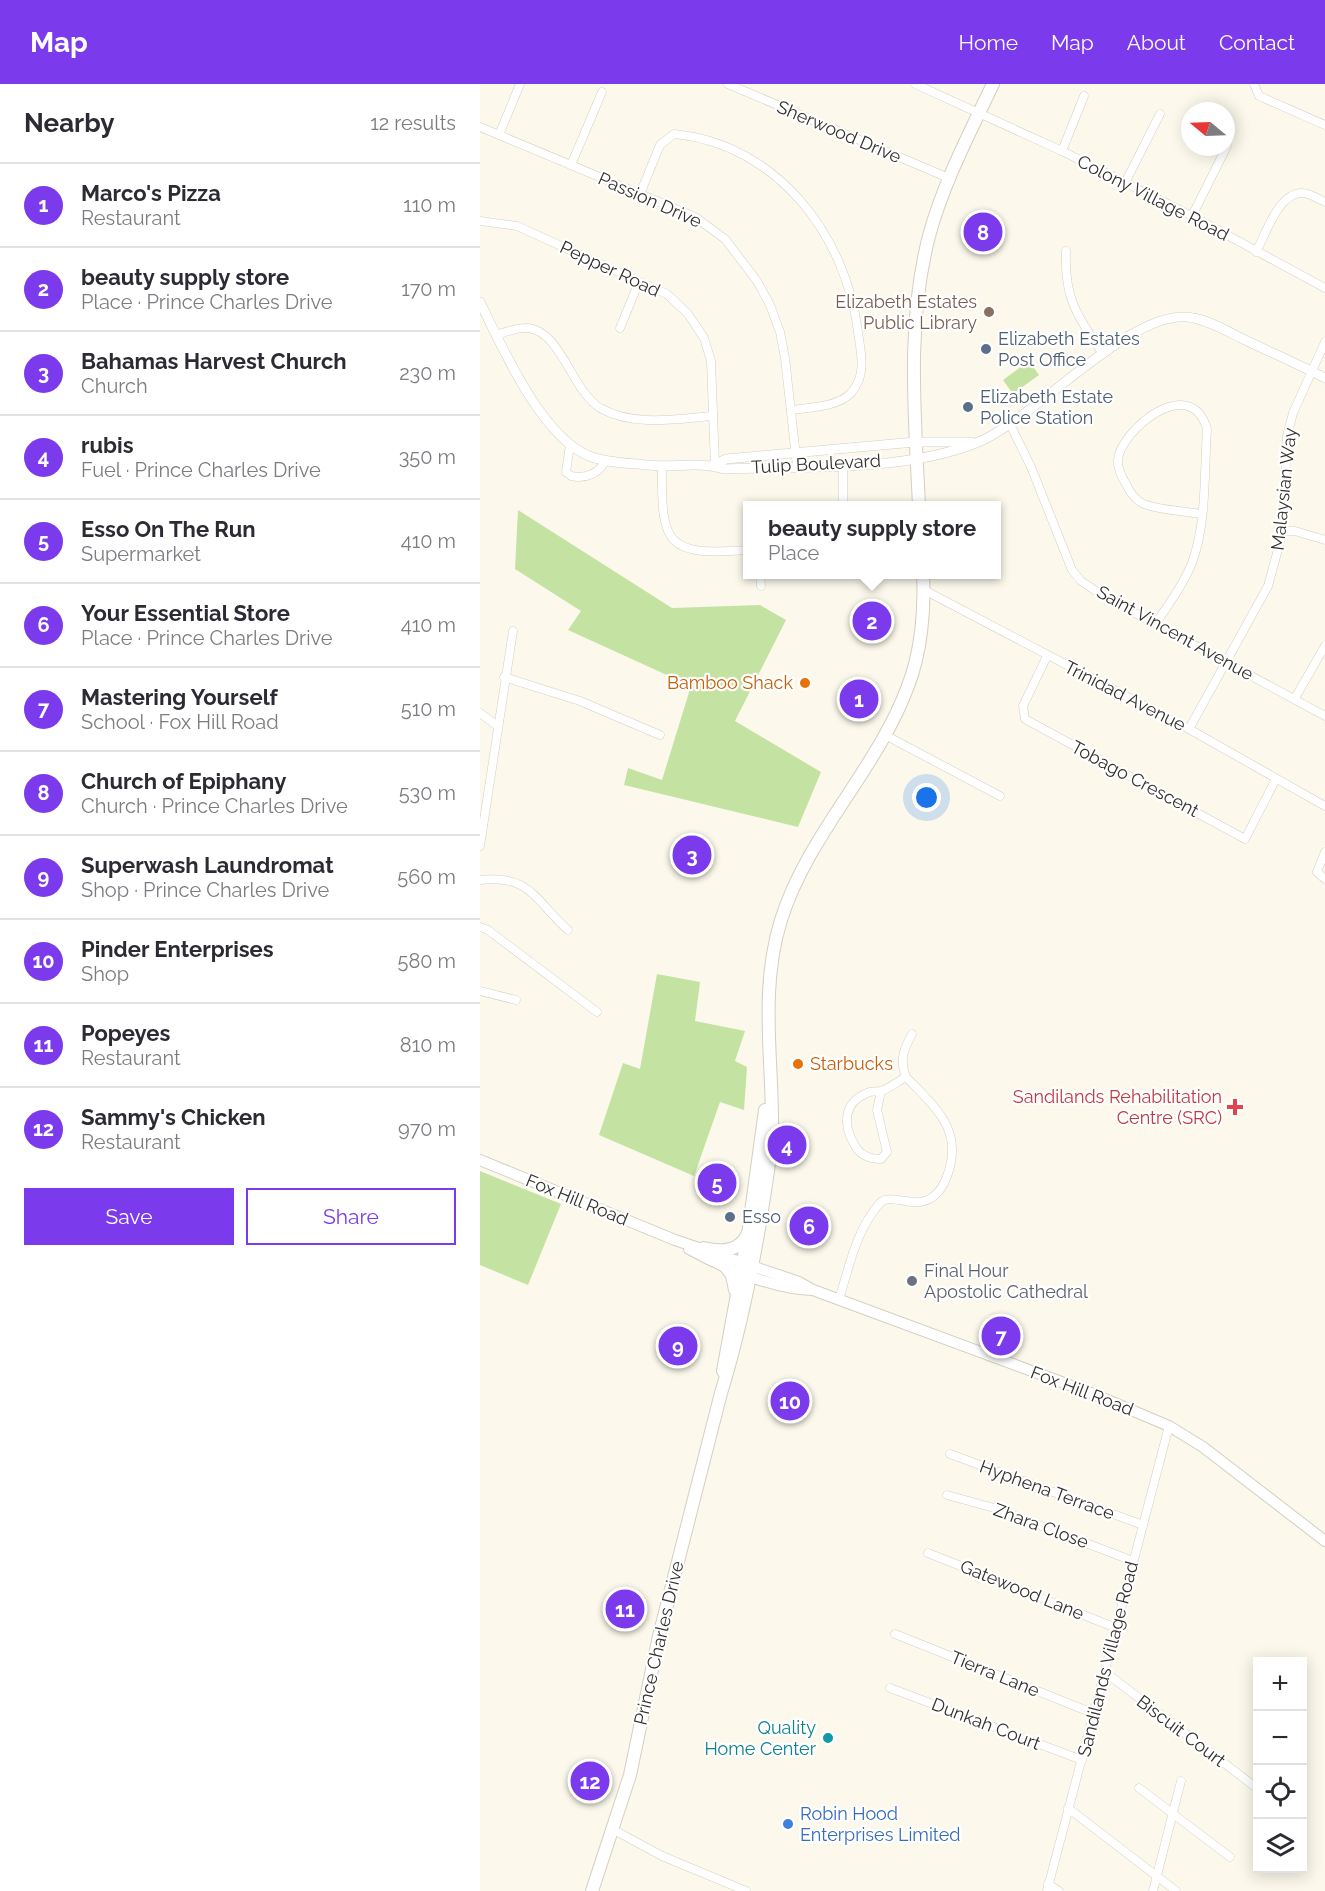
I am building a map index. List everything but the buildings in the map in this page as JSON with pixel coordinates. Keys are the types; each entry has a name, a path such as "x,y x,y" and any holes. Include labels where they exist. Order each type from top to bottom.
{"highway":[{"path":"919,501 913,369 917,304 930,235 993,84"},
{"name":"Prince Charles Drive","path":"592,1891 630,1776 659,1636 720,1393 733,1354 747,1269 770,1163 772,1131 766,1011 768,978 782,919 800,872 885,735 902,702 912,673 924,590 923,579"},
{"name":"Prince Charles Drive","path":"720,1393 724,1354 736,1297 747,1269 748,1234 769,1072"},
{"path":"704,1248 717,1251 732,1249 742,1243 748,1234"},
{"path":"725,1266 735,1286 736,1297"}],"main road":[{"name":"Fox Hill Road","path":"480,1160 675,1240 725,1266 747,1269"},
{"name":"Fox Hill Road","path":"675,1240 704,1248 797,1290 813,1290 1091,1393 1169,1426 1203,1447 1325,1541"}],"street":[{"path":"499,135 520,84"},
{"name":"Sherwood Drive","path":"728,84 951,180"},
{"name":"Colony Village Road","path":"915,84 1062,151 1192,216 1325,288"},
{"path":"1254,84 1259,96 1325,125"},
{"path":"571,165 602,92"},
{"path":"1062,151 1084,96"},
{"path":"1125,183 1160,114"},
{"name":"Passion Drive","path":"480,127 695,217 725,239 757,281 770,305 780,332 797,466"},
{"path":"640,194 660,145 675,134 691,135 748,156 777,176 807,208 823,230 841,263 856,313 863,367 859,381 850,394 839,402 791,410"},
{"path":"1192,216 1222,156"},
{"path":"1256,252 1285,201 1294,194 1304,193 1325,202"},
{"name":"Pepper Road","path":"480,221 516,226 667,294 688,314 704,338 711,361 715,465"},
{"path":"1066,250 1065,280 1072,304 1103,354"},
{"path":"620,328 639,282"},
{"name":"Tulip Boulevard","path":"480,302 539,410 558,435 570,445 604,461 662,467 715,465 724,469 843,465 942,456 979,442 1010,424 1103,354 1152,324 1178,316 1192,317 1325,378"},
{"path":"496,335 520,328 537,330 549,339 591,400 617,415 637,420 713,416"},
{"name":"Malaysian Way","path":"1189,729 1268,586 1282,531 1287,436 1293,413 1325,342"},
{"path":"1156,623 1181,586 1191,564 1201,514 1207,429 1203,417 1194,407 1185,403 1174,404 1126,439 1119,452 1117,464 1131,493 1142,503 1201,514"},
{"name":"Saint Vincent Avenue","path":"1010,424 1031,467 1072,570 1081,581 1102,595 1325,716"},
{"name":"Tulip Boulevard","path":"715,465 726,459 796,455 915,442 979,442"},
{"path":"570,445 566,472 571,476 589,475 601,468 604,461"},
{"path":"843,465 843,501"},
{"path":"662,467 663,519 676,542 683,547 701,552 743,550"},
{"path":"1282,531 1295,531 1325,540"},
{"path":"760,579 761,586"},
{"name":"Trinidad Avenue","path":"924,590 1189,729 1325,806"},
{"path":"480,846 496,725 513,631"},
{"path":"1294,698 1325,646"},
{"name":"Tobago Crescent","path":"1047,656 1023,706 1025,719 1245,839 1276,778"},
{"path":"504,677 580,701 660,735"},
{"path":"480,713 496,725"},
{"path":"885,735 1000,796"},
{"path":"1325,852 1317,872 1325,879"},
{"path":"480,880 495,879 530,888 553,917 568,930"},
{"path":"480,927 488,930 597,1012"},
{"path":"480,992 516,1000"},
{"path":"839,1300 859,1236 880,1203 890,1199 907,1203 929,1199 941,1189 951,1165 953,1150 946,1122 906,1077 902,1060 912,1034"},
{"path":"881,1091 877,1110 887,1152 881,1160 857,1150 846,1130 845,1120 850,1107 860,1097 868,1092 881,1091 906,1077"},
{"name":"Sandilands Village Road","path":"1048,1887 1169,1426"},
{"name":"Hyphena Terrace","path":"950,1454 1143,1525"},
{"name":"Zhara Close","path":"947,1495 994,1508 1133,1561"},
{"name":"Gatewood Lane","path":"928,1553 1116,1628"},
{"name":"Tierra Lane","path":"895,1634 1095,1714"},
{"name":"Biscuit Court","path":"1105,1672 1253,1786"},
{"name":"Dunkah Court","path":"890,1688 1082,1760"},
{"path":"1153,1891 1181,1781"},
{"path":"1139,1788 1230,1857"},
{"path":"1068,1808 1176,1891"},
{"path":"614,1830 662,1856 746,1891"},
{"path":"1048,1887 1059,1891"}],"green space":[{"path":"1029,361 1039,375 1013,394 1003,380"},
{"path":"518,510 672,608 760,605 786,620 735,721 821,772 798,827 624,785 628,768 662,780 691,686 568,630 581,611 515,569"},
{"path":"657,974 700,982 695,1021 745,1031 735,1061 747,1067 744,1110 720,1102 694,1176 599,1135 623,1063 640,1069"},
{"path":"480,1171 561,1204 528,1285 480,1265"}],"place":[{"name":"Church of Epiphany","path":"983,232"},
{"name":"Elizabeth Estates Public Library","path":"989,312"},
{"name":"Elizabeth Estates Post Office","path":"986,349"},
{"name":"Elizabeth Estate Police Station","path":"968,407"},
{"name":"beauty supply store","path":"872,621"},
{"name":"Bamboo Shack","path":"805,683"},
{"name":"Marco's Pizza","path":"859,699"},
{"name":"Bahamas Harvest Church","path":"692,855"},
{"name":"Starbucks","path":"798,1064"},
{"name":"Sandilands Rehabilitation Centre (SRC)","path":"1235,1107"},
{"name":"rubis","path":"787,1145"},
{"name":"Esso On The Run","path":"717,1183"},
{"name":"Esso","path":"730,1217"},
{"name":"Your Essential Store","path":"809,1226"},
{"name":"Final Hour Apostolic Cathedral","path":"912,1281"},
{"name":"Mastering Yourself","path":"1001,1336"},
{"name":"Superwash Laundromat","path":"678,1346"},
{"name":"Pinder Enterprises","path":"790,1401"},
{"name":"Popeyes","path":"625,1609"},
{"name":"Quality Home Center","path":"828,1738"},
{"name":"Sammy's Chicken","path":"590,1781"},
{"name":"Robin Hood Enterprises Limited","path":"788,1824"}]}
